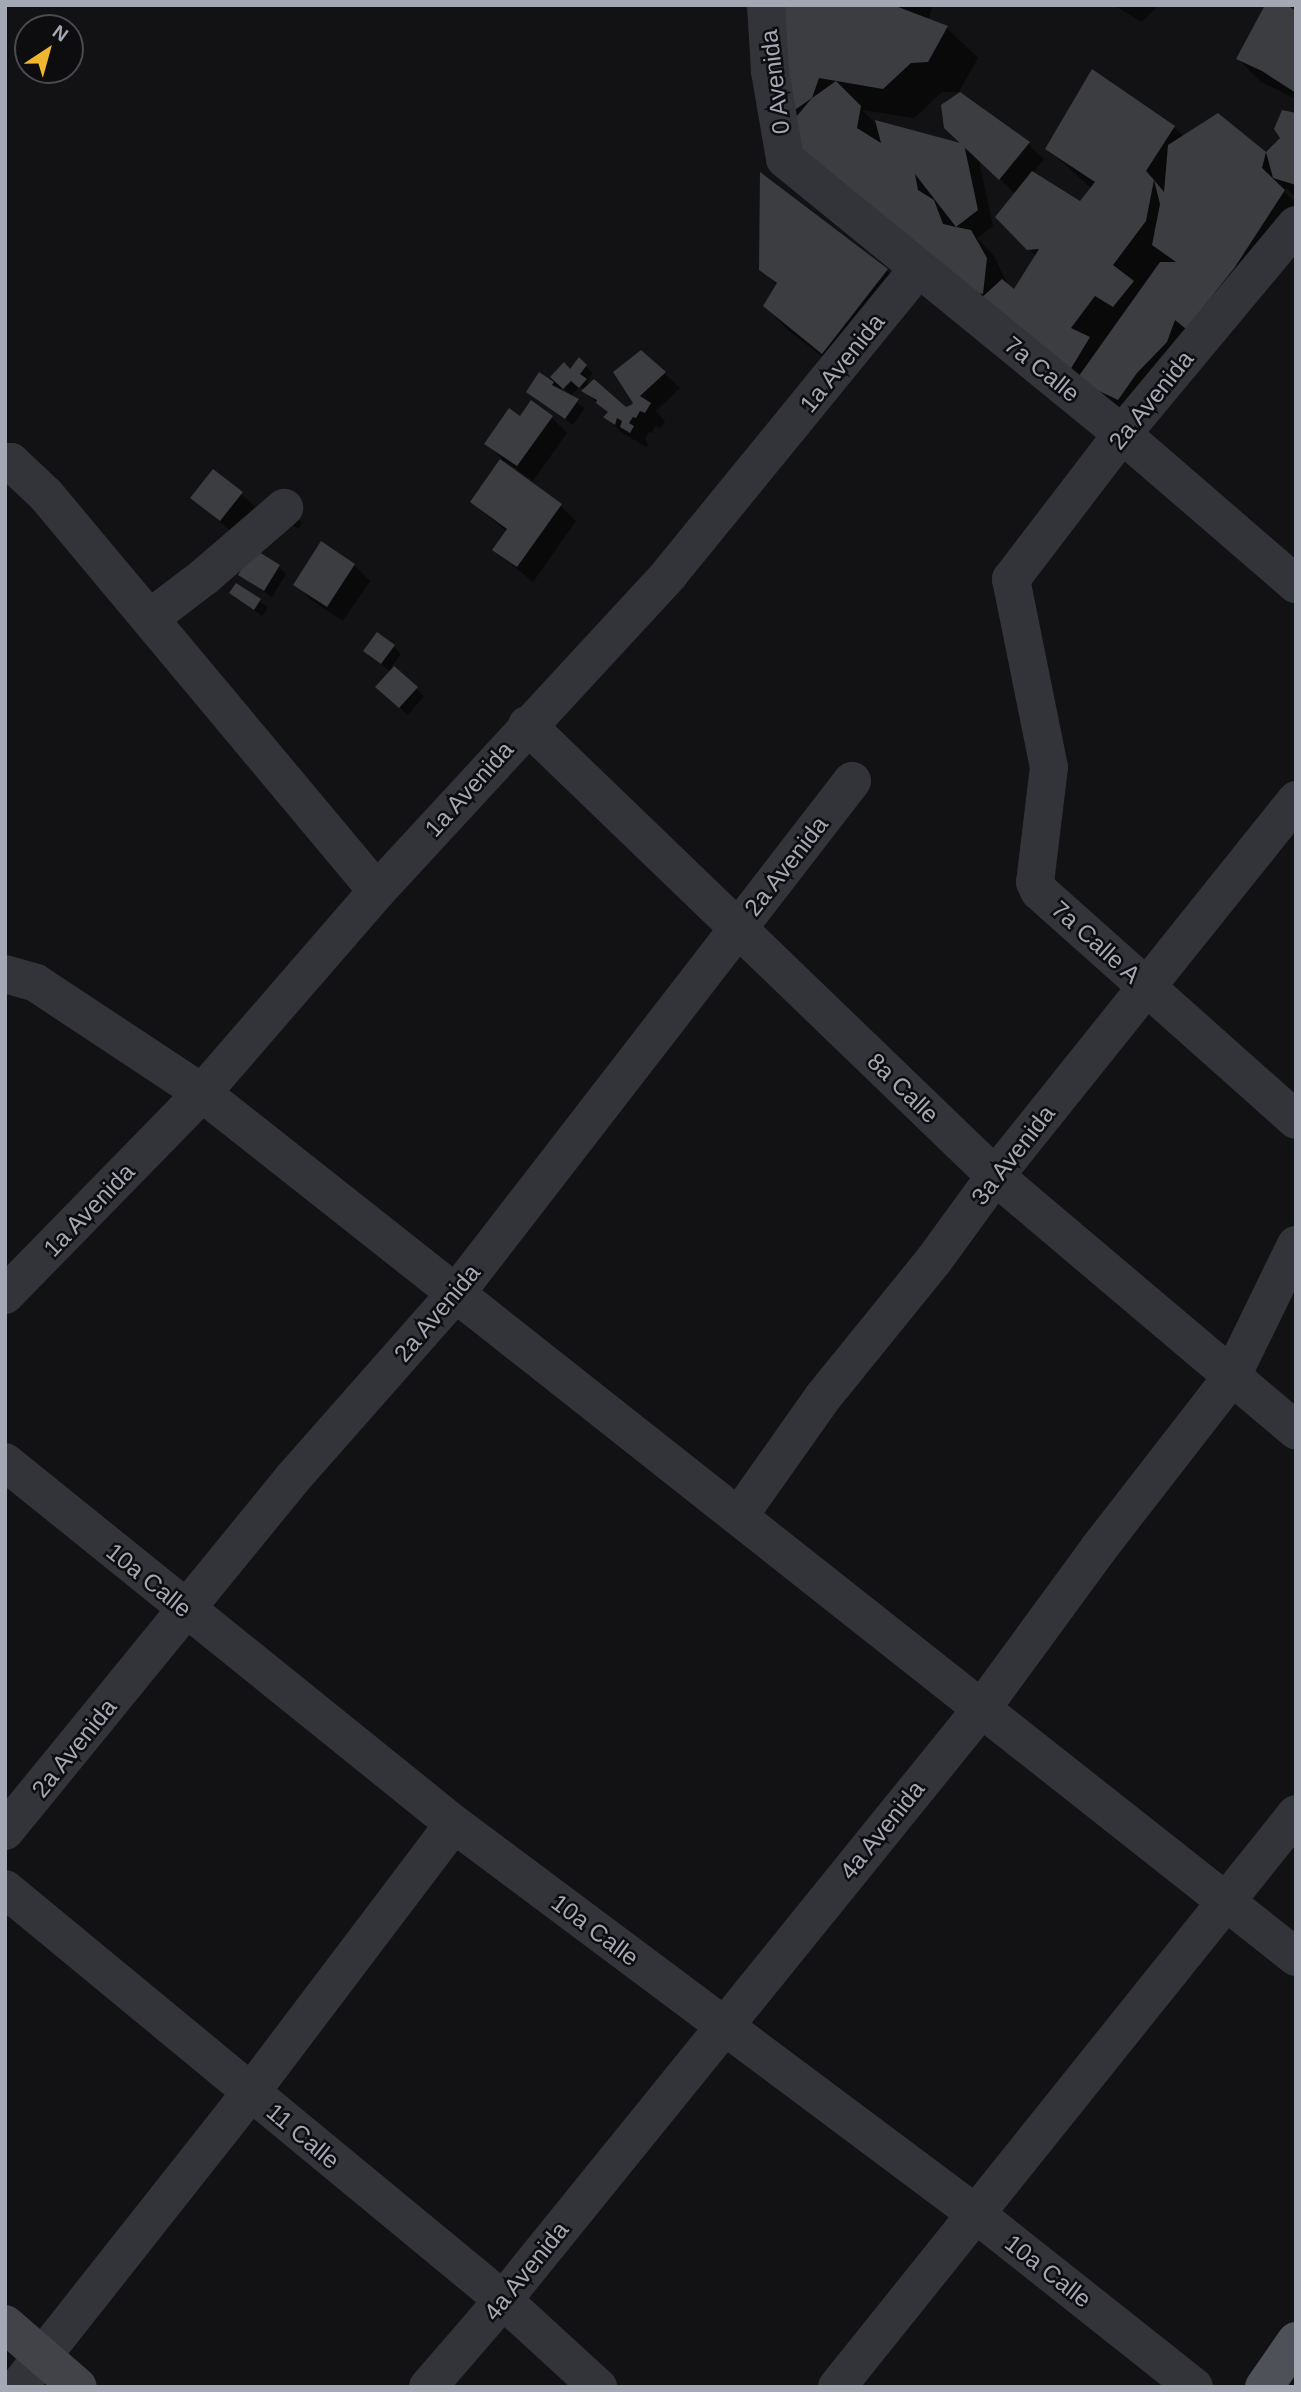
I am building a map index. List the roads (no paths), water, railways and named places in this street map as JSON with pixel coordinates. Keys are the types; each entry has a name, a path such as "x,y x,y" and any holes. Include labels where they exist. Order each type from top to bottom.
{"main road":[{"path":"1264,2387 1296,2342"}],"street":[{"name":"0 Avenida","path":"766,5 771,71 785,159"},
{"name":"7a Calle","path":"785,159 1122,434 1296,584"},
{"name":"2a Avenida","path":"1011,579 1122,434 1296,225"},
{"name":"1a Avenida","path":"5,1295 202,1093 377,891 677,564 918,270"},
{"path":"5,462 10,462 46,495 377,891"},
{"path":"150,618 204,577 284,508"},
{"name":"7a Calle A","path":"1011,579 1049,767 1035,882 1039,891 1296,1120"},
{"name":"8a Calle","path":"527,725 995,1176 1231,1378 1296,1430"},
{"name":"2a Avenida","path":"5,1831 292,1479 457,1292 852,781"},
{"name":"3a Avenida","path":"739,1516 823,1397 934,1260 995,1176 1296,800"},
{"path":"20,979 202,1093 1296,1957"},
{"name":"4a Avenida","path":"428,2387 503,2300 982,1708 1099,1548 1231,1378 1296,1245"},
{"name":"10a Calle","path":"5,1462 454,1825 976,2214 1194,2387"},
{"path":"836,2387 1296,1814"},
{"path":"18,2387 251,2092 454,1825"},
{"name":"11 Calle","path":"5,1889 503,2300 598,2387"},
{"path":"5,2324 78,2387"}]}
